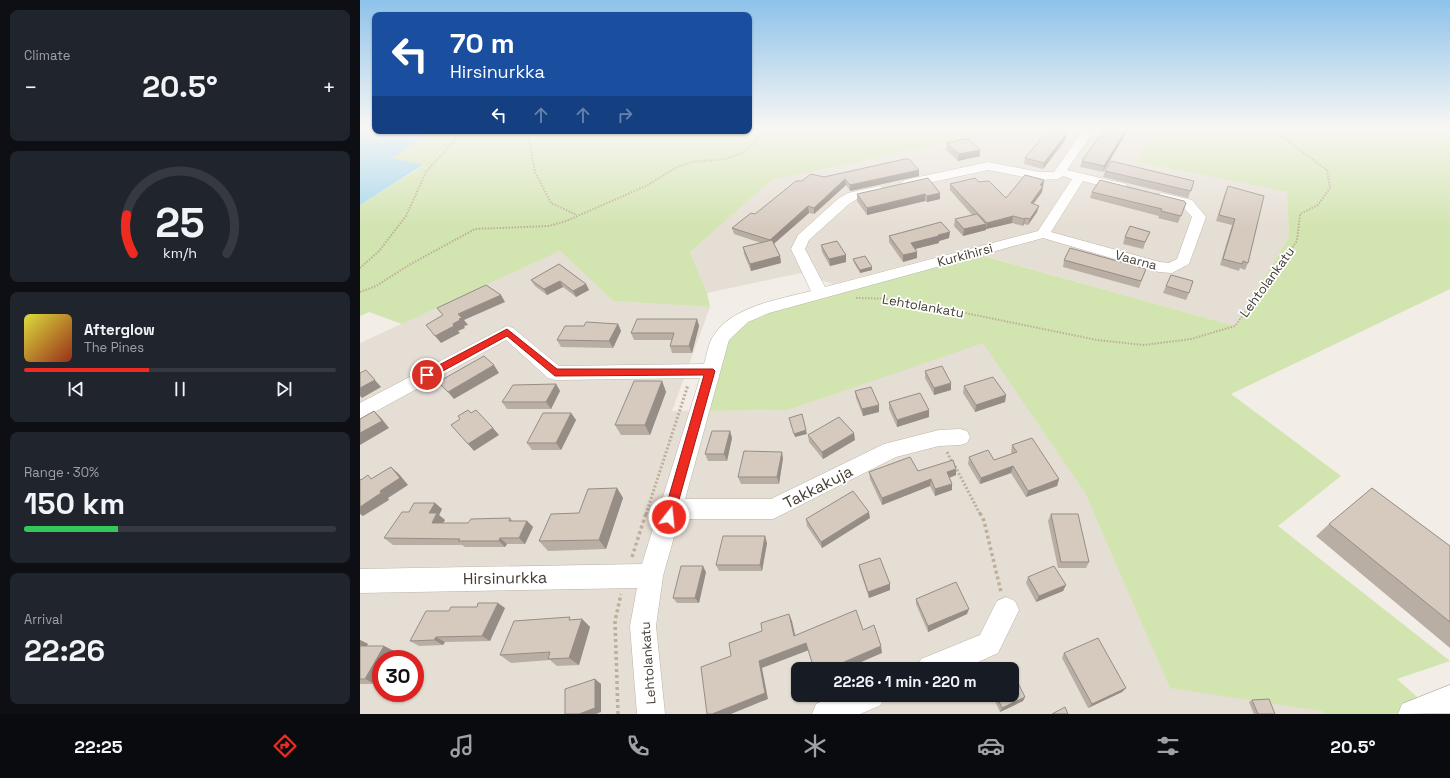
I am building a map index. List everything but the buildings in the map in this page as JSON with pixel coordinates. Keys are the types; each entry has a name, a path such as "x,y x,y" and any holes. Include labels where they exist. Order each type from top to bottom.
{"street":[{"path":"1062,173 1069,161"},
{"path":"821,294 798,249 803,238 848,198 988,166 1000,166 1050,177 1062,173 1133,190"},
{"path":"1043,234 1079,177"},
{"name":"Vaarna","path":"1043,234 1159,267 1172,268 1184,261 1199,217 1187,203 1148,194"},
{"name":"Kurkihirsi","path":"821,294 1043,234"},
{"name":"Lehtolankatu","path":"651,714 643,626 651,576 721,337 742,318 763,309 821,294"},
{"path":"360,412 507,332 555,372 710,371"},
{"name":"Takkakuja","path":"671,509 773,509 891,450 950,437"},
{"name":"Hirsinurkka","path":"360,581 651,576"},
{"path":"947,662 989,644 1006,610"},
{"path":"1412,714 1450,699"},
{"path":"826,714 854,702"}],"path":[{"path":"360,268 379,251 406,216 426,172 436,161"},
{"path":"533,161 535,172 551,203 577,216"},
{"path":"360,292 376,286 409,265 475,230 491,226 549,226 577,216 646,186 677,167 699,161"},
{"name":"Lehtolankatu","path":"852,298 871,297 897,299 1097,340 1144,345 1190,339 1235,326 1297,241 1300,214 1318,205 1330,188 1327,170 1315,161"},
{"path":"950,437 984,521 1006,610"}],"shaded area":[{"path":"861,161 1137,161 1287,192 1289,237 1235,326 963,250 833,284 801,273 707,293 690,252 772,180"},
{"path":"560,251 613,301 710,307 672,411 788,410 983,342 1085,493 1170,687 1322,711 1325,714 360,714 360,343"}],"green space":[{"path":"404,161 861,161 772,180 690,252 707,293 710,307 613,301 560,251 402,324 369,312 360,316 360,205 423,166"},
{"path":"1450,161 1450,289 1231,394 1341,476 1278,526 1450,661 1397,679 1436,714 1325,714 1322,711 1170,688 1085,493 983,343 788,410 699,411 710,371 742,318 973,253 1235,326 1289,237 1287,192 1137,162"}],"water":[{"path":"360,161 407,161 423,165 360,205"}],"route":[{"path":"427,375 507,332 555,372 710,371 669,517"}]}
